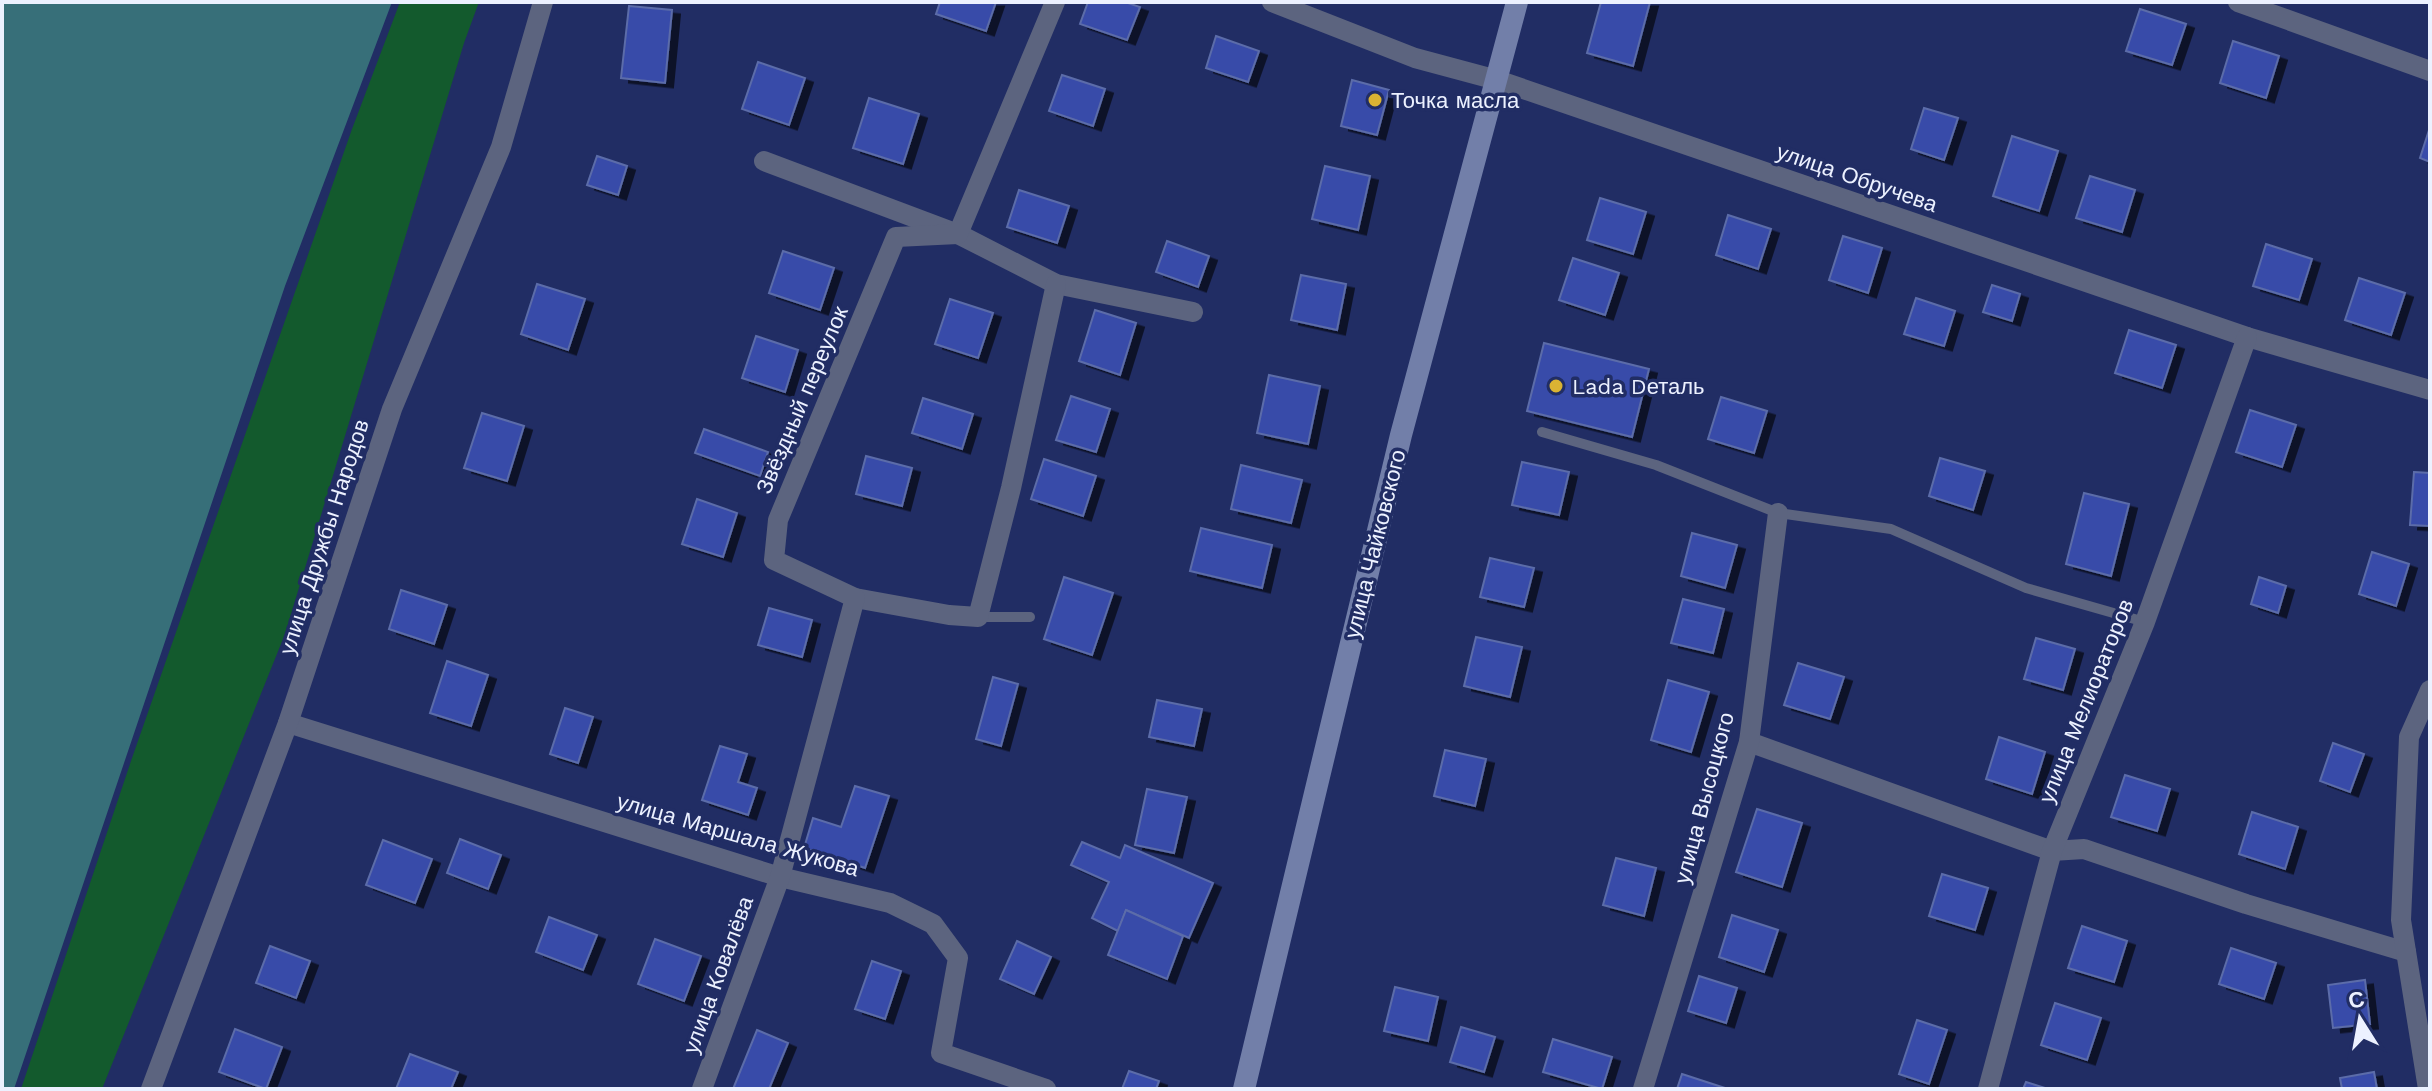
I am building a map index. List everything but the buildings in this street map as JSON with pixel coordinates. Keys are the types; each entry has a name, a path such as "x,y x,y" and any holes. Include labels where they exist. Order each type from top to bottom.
{"main road":[{"name":"улица Чайковского","path":"1244,1089 1401,435 1517,2"}],"street":[{"name":"улица Дружбы Народов","path":"151,1089 288,723 392,409 501,147 543,2"},
{"path":"958,234 1055,2"},
{"name":"улица Обручева","path":"1272,2 1415,58 1497,80 2247,337 2430,390"},
{"path":"2238,2 2430,71"},
{"name":"Звёздный переулок","path":"764,161 958,234 1056,284 1193,312"},
{"name":"Звёздный переулок","path":"958,234 896,237 778,520 774,560 855,598 949,615 978,617"},
{"path":"978,617 1011,488 1056,284"},
{"name":"улица Мелиораторов","path":"1988,1089 2052,851 2145,622 2247,337"},
{"name":"улица Высоцкого","path":"1643,1089 1749,742 1778,513"},
{"path":"780,877 855,598"},
{"path":"2428,1089 2401,920 2409,737 2430,690"},
{"name":"улица Маршала Жукова","path":"288,723 780,877 890,903 933,924 958,958 941,1053 1046,1089"},
{"path":"1749,742 2052,851 2084,849 2246,904 2406,952"},
{"name":"улица Ковалёва","path":"702,1089 780,877"}],"lane":[{"path":"1542,432 1656,465 1778,513 1891,529 2026,588 2145,622"},
{"path":"978,617 1030,617"}],"green space":[{"path":"400,2 479,2 285,634 102,1089 21,1089 132,758 352,129"}],"shaded area":[{"path":"2,2 392,2 285,286 14,1089 2,1089"}],"place":[{"name":"Точка масла","path":"1375,100"},
{"name":"Lada Dеталь","path":"1556,386"}]}
